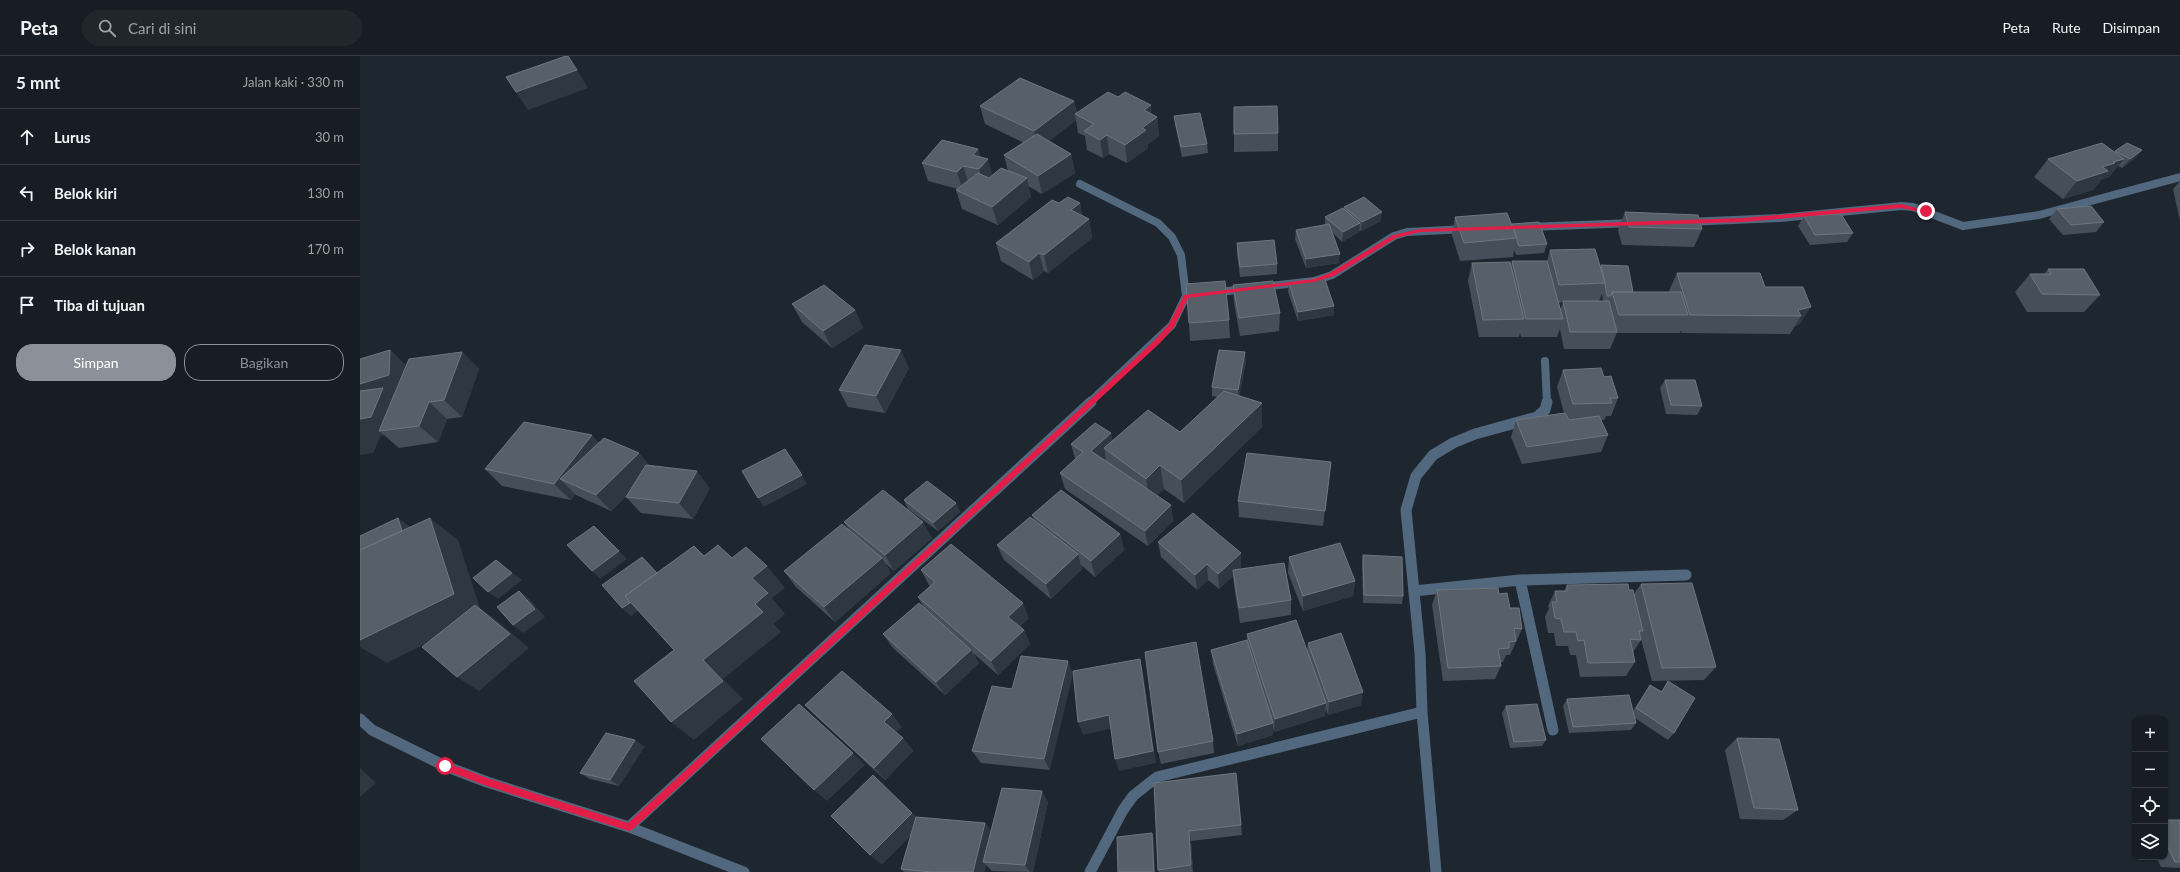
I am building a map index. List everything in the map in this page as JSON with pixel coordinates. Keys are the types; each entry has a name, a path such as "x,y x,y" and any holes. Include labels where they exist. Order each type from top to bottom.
{"street":[{"path":"1680,222 1780,218 1901,206 1913,207 1946,221 1963,226 2039,215 2180,177"},
{"path":"629,827 1158,341 1172,325 1186,296 1181,255 1172,237 1158,223 1080,184"},
{"path":"1522,227 1640,223"},
{"path":"1186,296 1314,280 1332,275 1394,236 1420,230 1475,229"},
{"path":"1436,872 1422,712 1420,653 1406,510 1416,476 1433,455 1453,443 1475,434 1537,417 1545,410 1547,402 1545,362"},
{"path":"1414,591 1520,580 1686,575"},
{"path":"1520,580 1552,730"},
{"path":"1090,872 1123,810 1133,796 1157,777 1422,712"},
{"path":"360,719 378,733 445,766 487,782 629,827 744,872"}],"building":[{"path":"568,56 577,70 516,92 506,77"},
{"path":"1020,78 1074,101 1034,131 980,106"},
{"path":"1108,92 1118,97 1125,92 1151,105 1144,110 1157,117 1142,128 1146,130 1125,145 1107,135 1100,140 1084,131 1094,124 1075,114"},
{"path":"1277,106 1278,133 1234,134 1234,107"},
{"path":"1200,113 1207,144 1181,147 1174,116"},
{"path":"1037,134 1071,154 1038,176 1004,155"},
{"path":"942,140 978,149 973,155 988,159 979,169 963,166 957,172 922,163"},
{"path":"2102,143 2124,159 2102,167 2108,171 2077,181 2048,159"},
{"path":"2127,143 2142,150 2130,159 2115,151"},
{"path":"1001,168 1027,178 992,207 956,190 978,173 989,178"},
{"path":"1068,197 1080,203 1071,210 1089,219 1044,255 1039,253 1029,262 996,243 1052,200 1059,203"},
{"path":"1364,197 1382,212 1362,222 1344,207"},
{"path":"2091,206 2104,222 2071,225 2057,209"},
{"path":"1343,208 1360,223 1343,232 1325,217"},
{"path":"1625,212 1698,215 1702,229 1629,227"},
{"path":"1507,213 1517,238 1464,243 1455,217"},
{"path":"1841,214 1853,233 1815,235 1804,216"},
{"path":"1539,222 1547,244 1519,246 1512,224"},
{"path":"1329,224 1340,254 1306,259 1296,230"},
{"path":"1274,240 1277,264 1240,267 1237,243"},
{"path":"1595,249 1605,283 1559,285 1550,250"},
{"path":"1512,261 1547,261 1563,319 1526,319"},
{"path":"1510,262 1524,319 1483,320 1472,263"},
{"path":"1601,265 1628,266 1633,292 1612,292 1611,296 1607,296"},
{"path":"2048,269 2084,269 2100,295 2042,294 2030,274 2051,274"},
{"path":"1677,273 1760,273 1765,287 1803,287 1811,307 1798,310 1801,316 1690,315"},
{"path":"1324,277 1334,306 1298,312 1289,283"},
{"path":"1225,281 1229,320 1189,323 1186,284"},
{"path":"1273,281 1280,313 1239,318 1233,285"},
{"path":"824,285 855,310 823,331 792,304"},
{"path":"1612,292 1681,292 1688,315 1619,315"},
{"path":"1563,301 1609,301 1617,332 1570,332"},
{"path":"865,345 901,350 876,396 839,390"},
{"path":"390,350 389,375 360,384 360,359"},
{"path":"1219,350 1245,352 1238,390 1212,387"},
{"path":"462,352 444,400 429,402 419,426 379,431 409,359"},
{"path":"1601,368 1604,377 1611,376 1618,398 1610,398 1612,403 1573,404 1563,370"},
{"path":"1665,380 1695,380 1702,406 1671,405"},
{"path":"383,388 371,417 360,419 360,391"},
{"path":"1224,391 1262,403 1181,480 1160,465 1146,479 1104,448 1148,410 1180,432"},
{"path":"1565,413 1569,420 1599,416 1608,435 1527,447 1516,420"},
{"path":"524,422 592,435 554,484 485,469"},
{"path":"1095,423 1111,433 1091,451 1171,505 1145,531 1060,473 1083,452 1071,444"},
{"path":"604,438 639,453 596,495 560,479"},
{"path":"785,449 802,475 758,498 742,471"},
{"path":"1247,453 1331,462 1325,511 1238,501"},
{"path":"646,465 697,471 679,503 626,497"},
{"path":"927,481 956,503 933,523 904,500"},
{"path":"883,490 923,522 885,555 844,522"},
{"path":"1061,490 1120,534 1091,561 1032,515"},
{"path":"1193,513 1241,553 1218,574 1207,564 1195,575 1158,542"},
{"path":"1030,517 1078,554 1046,584 997,545"},
{"path":"398,518 402,531 360,550 360,536"},
{"path":"430,518 454,594 360,640 360,550"},
{"path":"842,524 882,558 824,607 784,571"},
{"path":"594,526 619,551 592,571 567,545"},
{"path":"1340,543 1355,581 1303,596 1289,557"},
{"path":"951,544 1023,603 1008,617 1024,630 991,661 918,597 935,582 921,570"},
{"path":"718,545 732,558 746,547 767,566 752,578 768,593 755,604 763,612 703,660 723,681 671,722 634,681 674,650 625,596 694,546 704,556"},
{"path":"1363,555 1402,557 1403,596 1364,595"},
{"path":"642,557 657,573 625,596 630,603 622,608 602,585"},
{"path":"496,560 512,573 488,592 473,578"},
{"path":"1284,563 1291,600 1239,608 1233,570"},
{"path":"1692,583 1716,667 1662,668 1641,584"},
{"path":"1628,584 1629,590 1633,590 1643,631 1639,631 1641,640 1630,639 1635,662 1588,663 1584,640 1578,641 1576,632 1564,632 1561,619 1555,618 1552,602 1557,602 1555,591 1567,591 1567,585"},
{"path":"1498,588 1499,594 1507,593 1510,608 1519,608 1522,629 1514,628 1516,641 1509,642 1509,648 1498,649 1501,666 1448,668 1437,590"},
{"path":"519,591 535,609 513,625 497,607"},
{"path":"919,603 971,650 936,682 883,634"},
{"path":"475,605 510,634 457,677 422,647"},
{"path":"1296,620 1326,703 1275,719 1247,634"},
{"path":"1341,633 1363,692 1329,702 1308,643"},
{"path":"1247,640 1273,723 1237,734 1211,650"},
{"path":"1196,642 1213,741 1158,752 1145,652"},
{"path":"1021,656 1068,661 1044,759 972,751 992,686 1012,689"},
{"path":"1140,659 1153,751 1115,759 1109,715 1078,722 1073,671"},
{"path":"842,671 892,714 884,722 903,738 874,768 805,705"},
{"path":"1668,681 1695,698 1674,733 1636,708 1650,685 1662,692"},
{"path":"1629,695 1636,723 1573,727 1567,699"},
{"path":"799,704 853,753 814,790 761,739"},
{"path":"1537,704 1546,740 1514,742 1506,706"},
{"path":"606,733 635,740 610,780 580,773"},
{"path":"1737,738 1779,739 1798,810 1754,808"},
{"path":"1236,773 1241,825 1189,831 1191,865 1158,870 1154,783"},
{"path":"873,775 912,813 870,855 831,816"},
{"path":"1002,788 1042,791 1025,865 983,862"},
{"path":"916,817 985,823 973,872 932,872 901,869"},
{"path":"2168,820 2180,820 2180,862 2175,862 2168,847"},
{"path":"1152,833 1154,872 1118,872 1117,837"}],"route":[{"path":"445,766 487,782 629,827 1158,341 1172,325 1186,296 1314,280 1332,275 1394,236 1420,230 1743,220 1780,218 1901,206 1913,207 1926,211"}]}
